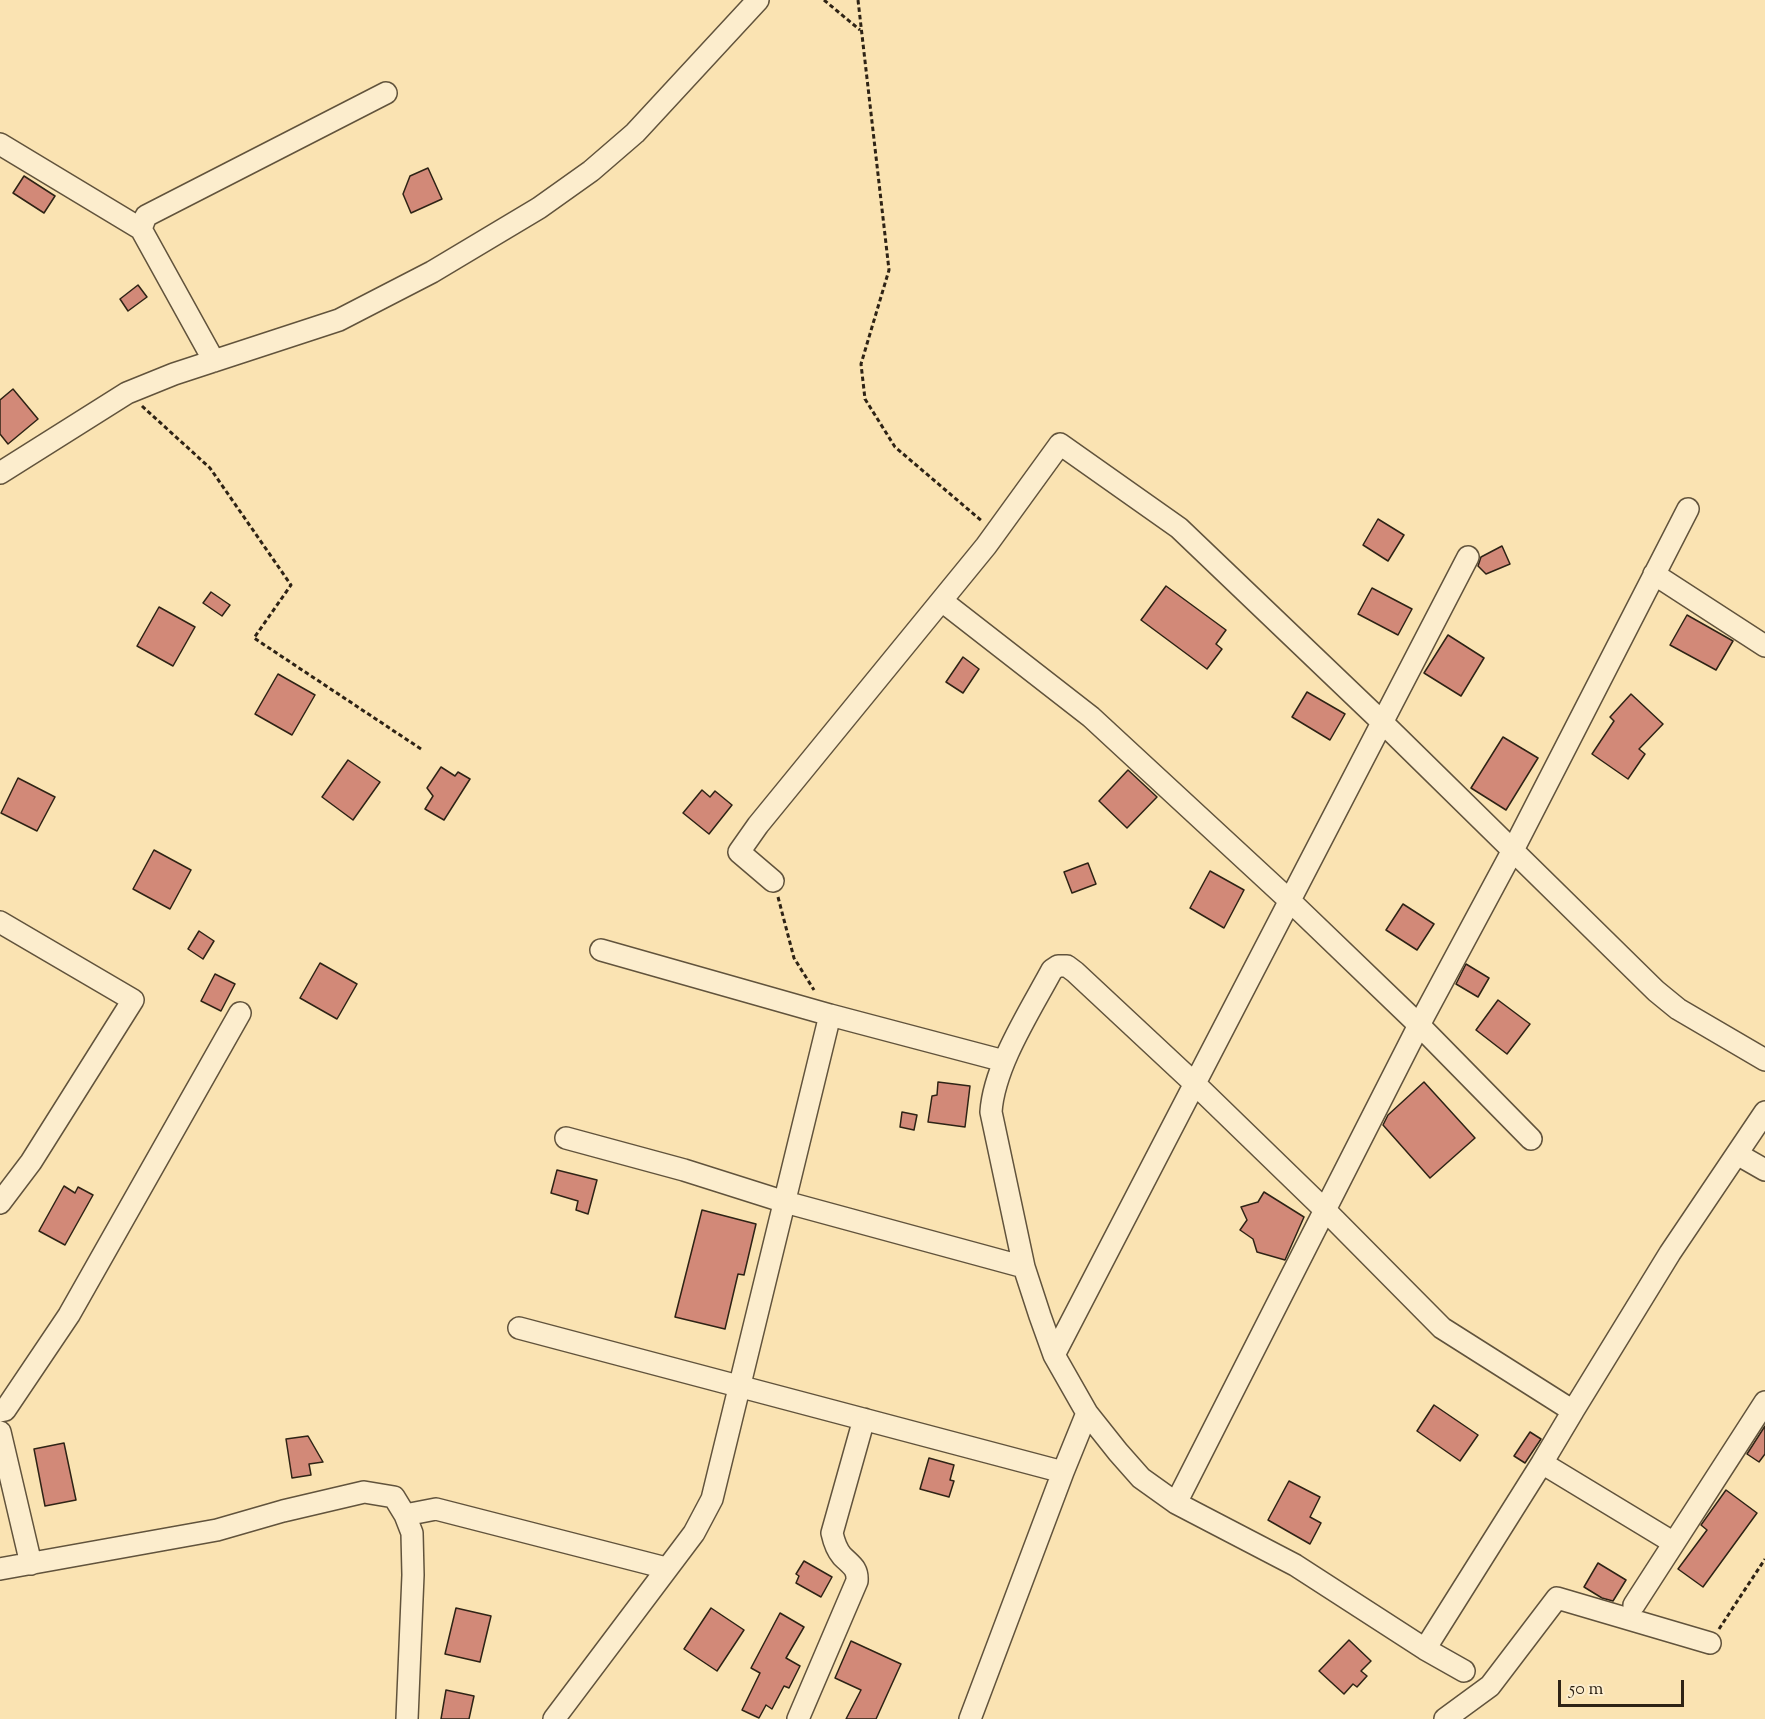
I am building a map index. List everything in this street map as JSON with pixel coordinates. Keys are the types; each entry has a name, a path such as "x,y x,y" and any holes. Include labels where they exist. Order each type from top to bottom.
{"street":[{"path":"0,473 127,393 174,374 339,320 432,272 539,208 591,171 635,133 758,0"},
{"path":"141,229 146,216 386,93"},
{"path":"0,144 141,229 214,361"},
{"path":"773,881 739,852 758,825 986,546 1060,444 1179,528 1382,722 1656,991 1678,1009 1765,1060"},
{"path":"1176,1503 1419,1025 1513,850 1688,509"},
{"path":"1054,1355 1468,557"},
{"path":"1654,573 1765,646"},
{"path":"942,601 1091,717 1289,900 1419,1025 1531,1139"},
{"path":"0,922 133,1000 31,1162 0,1203"},
{"path":"601,950 830,1015 1004,1061"},
{"path":"1464,1671 1425,1649 1295,1565 1176,1503 1141,1478 1087,1413 1054,1355 1024,1267 991,1112 992,1094 1004,1061 1052,970 1058,966 1066,966 1084,980 1325,1210 1442,1328 1573,1411"},
{"path":"0,1411 5,1410 69,1316 240,1013"},
{"path":"554,1719 694,1533 712,1499 830,1015"},
{"path":"1425,1649 1670,1253 1765,1112"},
{"path":"566,1138 684,1170 785,1202 1024,1267"},
{"path":"1737,1154 1765,1170"},
{"path":"519,1328 1063,1472"},
{"path":"1634,1605 1765,1402"},
{"path":"973,1718 1063,1472 1087,1413"},
{"path":"798,1719 857,1581 858,1573 834,1545 832,1533 864,1419"},
{"path":"0,1431 31,1564"},
{"path":"1542,1463 1674,1543"},
{"path":"0,1569 217,1530 283,1511 364,1492 394,1497 405,1515 411,1533 413,1575 407,1719"},
{"path":"405,1515 436,1509 666,1568"},
{"path":"1445,1719 1490,1686 1557,1598 1710,1643"}],"path":[{"path":"824,0 860,31"},
{"path":"858,0 889,270 861,364 865,399 895,447 985,524 986,546"},
{"path":"127,393 210,468 291,585 254,638 421,749"},
{"path":"773,881 794,958 830,1015"},
{"path":"1710,1643 1765,1559"}],"building":[{"path":"428,168 442,199 411,213 403,194 410,176"},
{"path":"24,176 55,196 44,213 13,193"},
{"path":"138,285 147,297 128,311 120,299"},
{"path":"13,389 38,419 8,444 0,434 0,400"},
{"path":"1378,519 1404,535 1388,561 1363,545"},
{"path":"1502,546 1510,564 1486,574 1478,566 1481,557"},
{"path":"1166,586 1226,630 1216,644 1222,649 1207,669 1141,620"},
{"path":"1372,588 1412,609 1398,635 1358,614"},
{"path":"211,592 230,605 222,616 203,603"},
{"path":"159,607 195,627 173,666 137,646"},
{"path":"1687,615 1733,641 1716,670 1670,645"},
{"path":"1448,635 1484,658 1461,696 1424,673"},
{"path":"963,657 979,669 963,693 946,682"},
{"path":"278,674 315,695 292,735 255,714"},
{"path":"1307,692 1345,714 1330,740 1292,717"},
{"path":"1631,694 1663,724 1639,749 1645,754 1628,779 1592,754 1614,721 1610,717"},
{"path":"1503,737 1538,758 1506,810 1471,788"},
{"path":"348,760 380,782 353,820 322,797"},
{"path":"441,767 455,776 458,772 470,779 444,820 425,809 433,796 427,788"},
{"path":"1128,770 1157,797 1127,828 1099,801"},
{"path":"18,778 55,797 37,831 1,813"},
{"path":"702,790 710,797 715,791 732,805 709,834 683,813"},
{"path":"154,850 191,870 170,909 133,889"},
{"path":"1088,863 1096,884 1072,893 1064,872"},
{"path":"1210,871 1244,890 1224,928 1190,908"},
{"path":"1403,904 1434,924 1417,950 1386,930"},
{"path":"199,931 214,941 203,959 188,949"},
{"path":"320,963 357,984 337,1019 300,998"},
{"path":"1466,964 1489,978 1478,997 1456,984"},
{"path":"215,974 235,984 221,1011 201,1001"},
{"path":"1498,1000 1530,1024 1507,1054 1476,1030"},
{"path":"938,1082 970,1086 965,1127 928,1122 932,1096 937,1095"},
{"path":"1424,1082 1475,1138 1430,1178 1383,1125 1388,1115"},
{"path":"902,1112 917,1115 914,1130 900,1127"},
{"path":"557,1170 597,1180 588,1214 576,1210 578,1201 551,1193"},
{"path":"64,1186 75,1193 78,1187 93,1195 65,1245 39,1231"},
{"path":"1264,1192 1304,1217 1285,1260 1257,1252 1253,1239 1240,1230 1247,1220 1241,1207 1258,1202"},
{"path":"702,1210 756,1224 744,1275 738,1274 725,1329 675,1317"},
{"path":"1434,1405 1478,1435 1460,1461 1417,1431"},
{"path":"1765,1426 1765,1454 1759,1462 1747,1454"},
{"path":"1530,1432 1541,1439 1525,1463 1514,1456"},
{"path":"308,1436 323,1462 309,1464 311,1475 292,1478 286,1439"},
{"path":"64,1443 76,1500 45,1506 34,1449"},
{"path":"929,1458 954,1465 950,1480 954,1481 949,1497 920,1489"},
{"path":"1289,1481 1320,1497 1310,1517 1321,1523 1310,1544 1268,1520"},
{"path":"1726,1490 1757,1513 1703,1587 1678,1569 1707,1530 1701,1525"},
{"path":"804,1561 832,1577 821,1597 796,1583 799,1576 796,1574"},
{"path":"1598,1563 1626,1580 1613,1601 1602,1598 1584,1587"},
{"path":"456,1608 491,1616 480,1662 445,1654"},
{"path":"711,1608 744,1630 717,1671 684,1649"},
{"path":"780,1613 804,1627 786,1658 800,1666 789,1688 784,1686 772,1709 766,1705 759,1718 742,1710 760,1673 751,1668"},
{"path":"1349,1640 1371,1661 1361,1671 1367,1676 1357,1687 1353,1684 1344,1694 1319,1671"},
{"path":"851,1641 901,1664 876,1719 846,1719 861,1690 835,1678"},
{"path":"446,1690 474,1696 469,1719 441,1719"}]}
